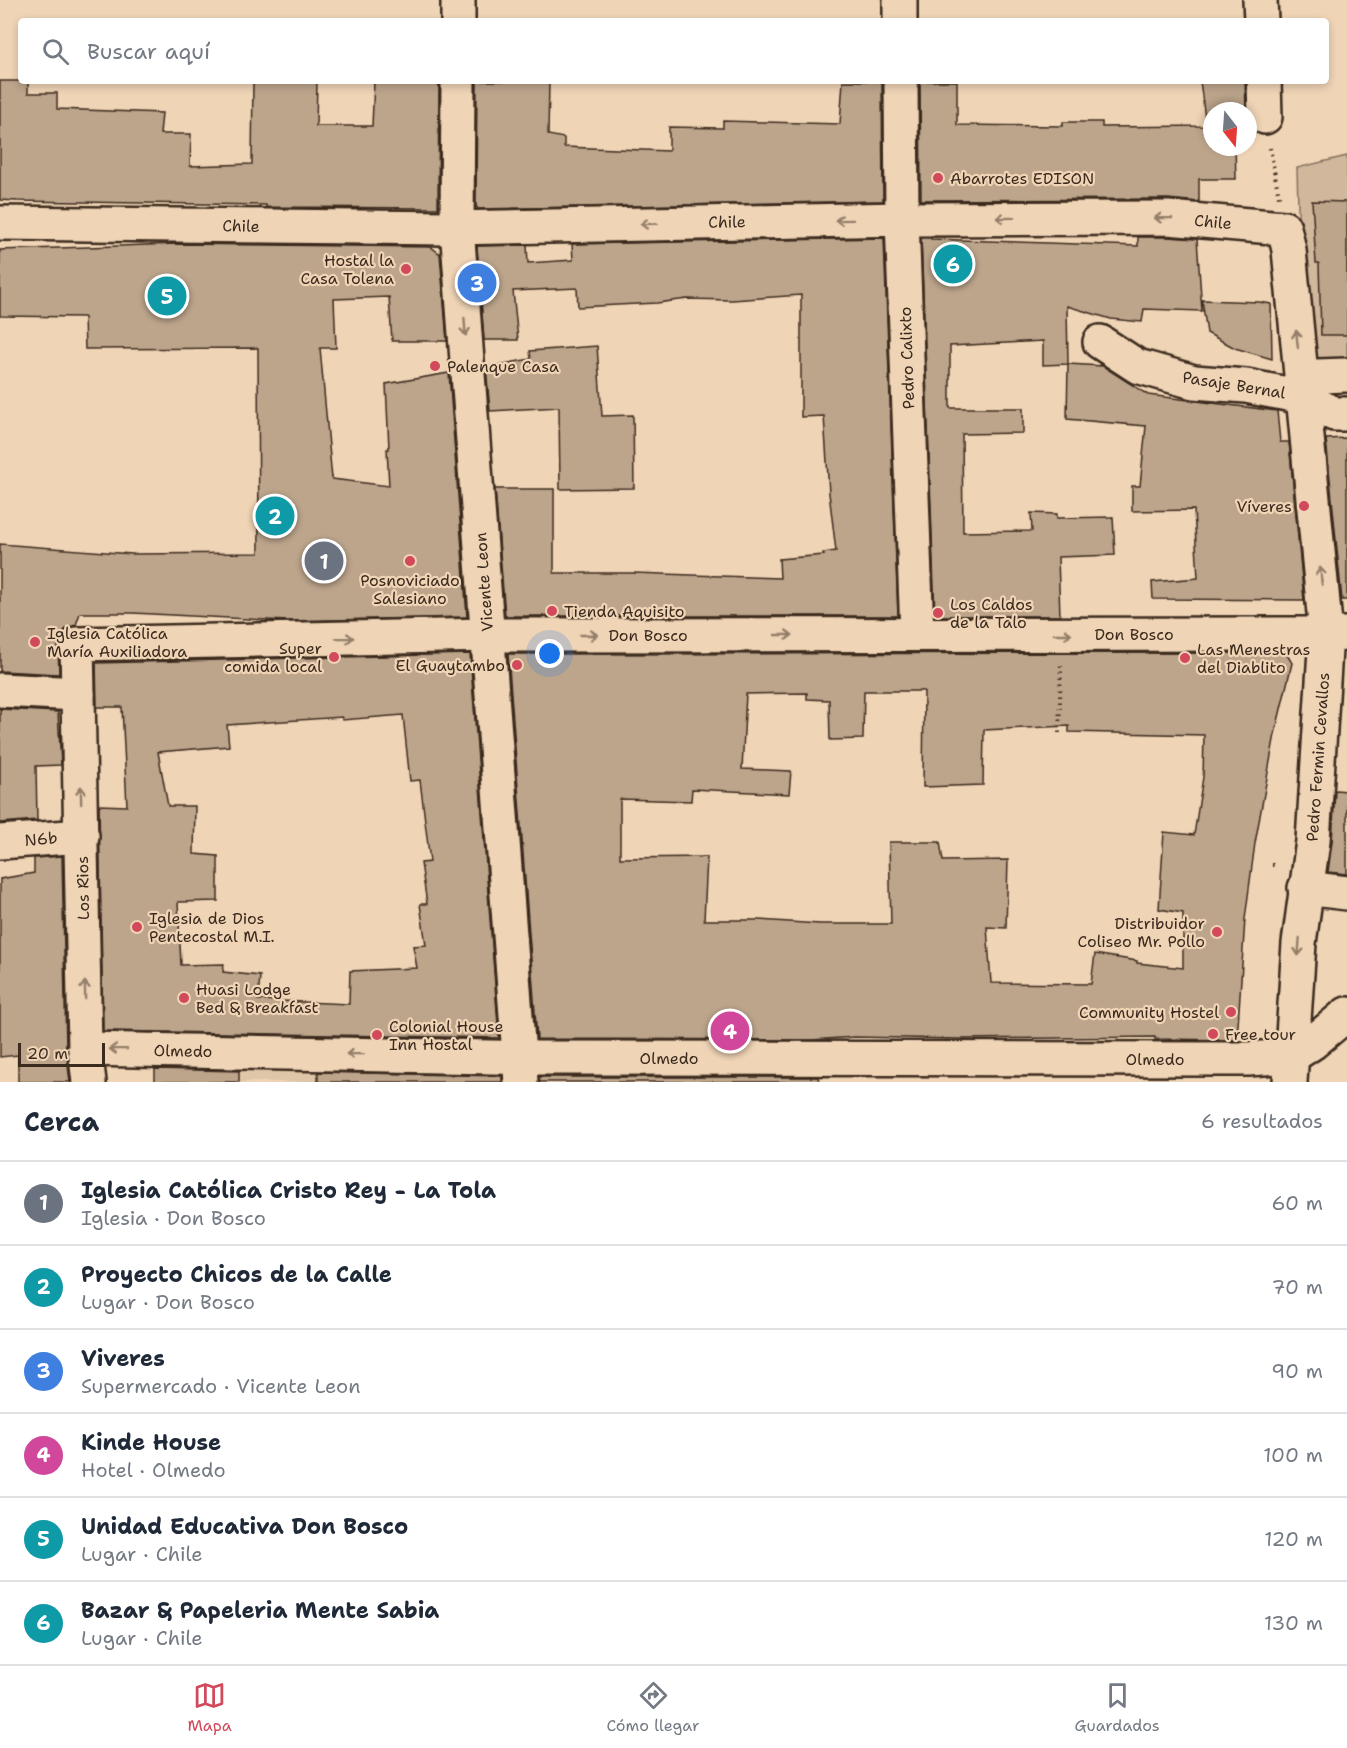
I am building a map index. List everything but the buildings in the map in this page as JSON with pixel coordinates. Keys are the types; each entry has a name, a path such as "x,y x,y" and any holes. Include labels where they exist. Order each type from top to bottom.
{"street":[{"path":"458,18 459,0"},
{"path":"900,0 900,18"},
{"path":"1260,0 1261,18"},
{"name":"Vicente Leon","path":"458,84 457,227 520,1070"},
{"name":"Pedro Calixto","path":"901,84 902,219 917,634"},
{"path":"1264,84 1265,117"},
{"name":"Chile","path":"0,223 457,227 902,219 1168,218 1284,228"},
{"path":"1284,228 1303,397"},
{"name":"Pasaje Bernal","path":"1100,342 1137,366 1194,382 1246,386 1303,397"},
{"path":"1303,397 1317,376 1347,375"},
{"path":"1303,397 1334,414 1347,414"},
{"name":"Pedro Fermin Cevallos","path":"1291,1069 1299,943 1337,634 1303,397"},
{"name":"Don Bosco","path":"78,693 77,644 488,635 1337,634"},
{"path":"0,690 78,693"},
{"name":"Los Rios","path":"78,693 85,1049 88,1082"},
{"name":"N6b","path":"0,842 82,836"},
{"path":"1305,888 1347,893"},
{"path":"1296,996 1305,1008 1318,1012 1347,1007"},
{"path":"1291,1069 1312,1043 1347,1014"},
{"name":"Olmedo","path":"85,1049 520,1070 1248,1059 1291,1069"}],"path":[{"path":"1265,117 1284,228"},
{"path":"1059,733 1061,656"}],"shaded area":[{"path":"1347,156 1347,360 1302,362 1297,168"},
{"path":"239,1067 318,1072 318,1082 239,1082"}],"place":[{"name":"Abarrotes EDISON","path":"938,178"},
{"name":"Bazar & Papeleria Mente Sabia","path":"953,264"},
{"name":"Hostal la Casa Tolena","path":"406,269"},
{"name":"Viveres","path":"477,283"},
{"name":"Unidad Educativa Don Bosco","path":"167,296"},
{"name":"Palenque Casa","path":"435,366"},
{"name":"Víveres","path":"1304,506"},
{"name":"Proyecto Chicos de la Calle","path":"275,516"},
{"name":"Iglesia Católica Cristo Rey - La Tola","path":"324,561"},
{"name":"Posnoviciado Salesiano","path":"410,561"},
{"name":"Tienda Aquisito","path":"552,611"},
{"name":"Los Caldos de la Talo","path":"938,613"},
{"name":"Iglesia Católica María Auxiliadora","path":"35,642"},
{"name":"Super comida local","path":"334,657"},
{"name":"Las Menestras del Diablito","path":"1185,658"},
{"name":"El Guaytambo","path":"517,665"},
{"name":"Iglesia de Dios Pentecostal M.I.","path":"137,927"},
{"name":"Distribuidor Coliseo Mr. Pollo","path":"1217,932"},
{"name":"Huasi Lodge Bed & Breakfast","path":"184,998"},
{"name":"Community Hostel","path":"1231,1012"},
{"name":"Kinde House","path":"730,1031"},
{"name":"Free tour","path":"1213,1034"},
{"name":"Colonial House Inn Hostal","path":"377,1035"}]}
